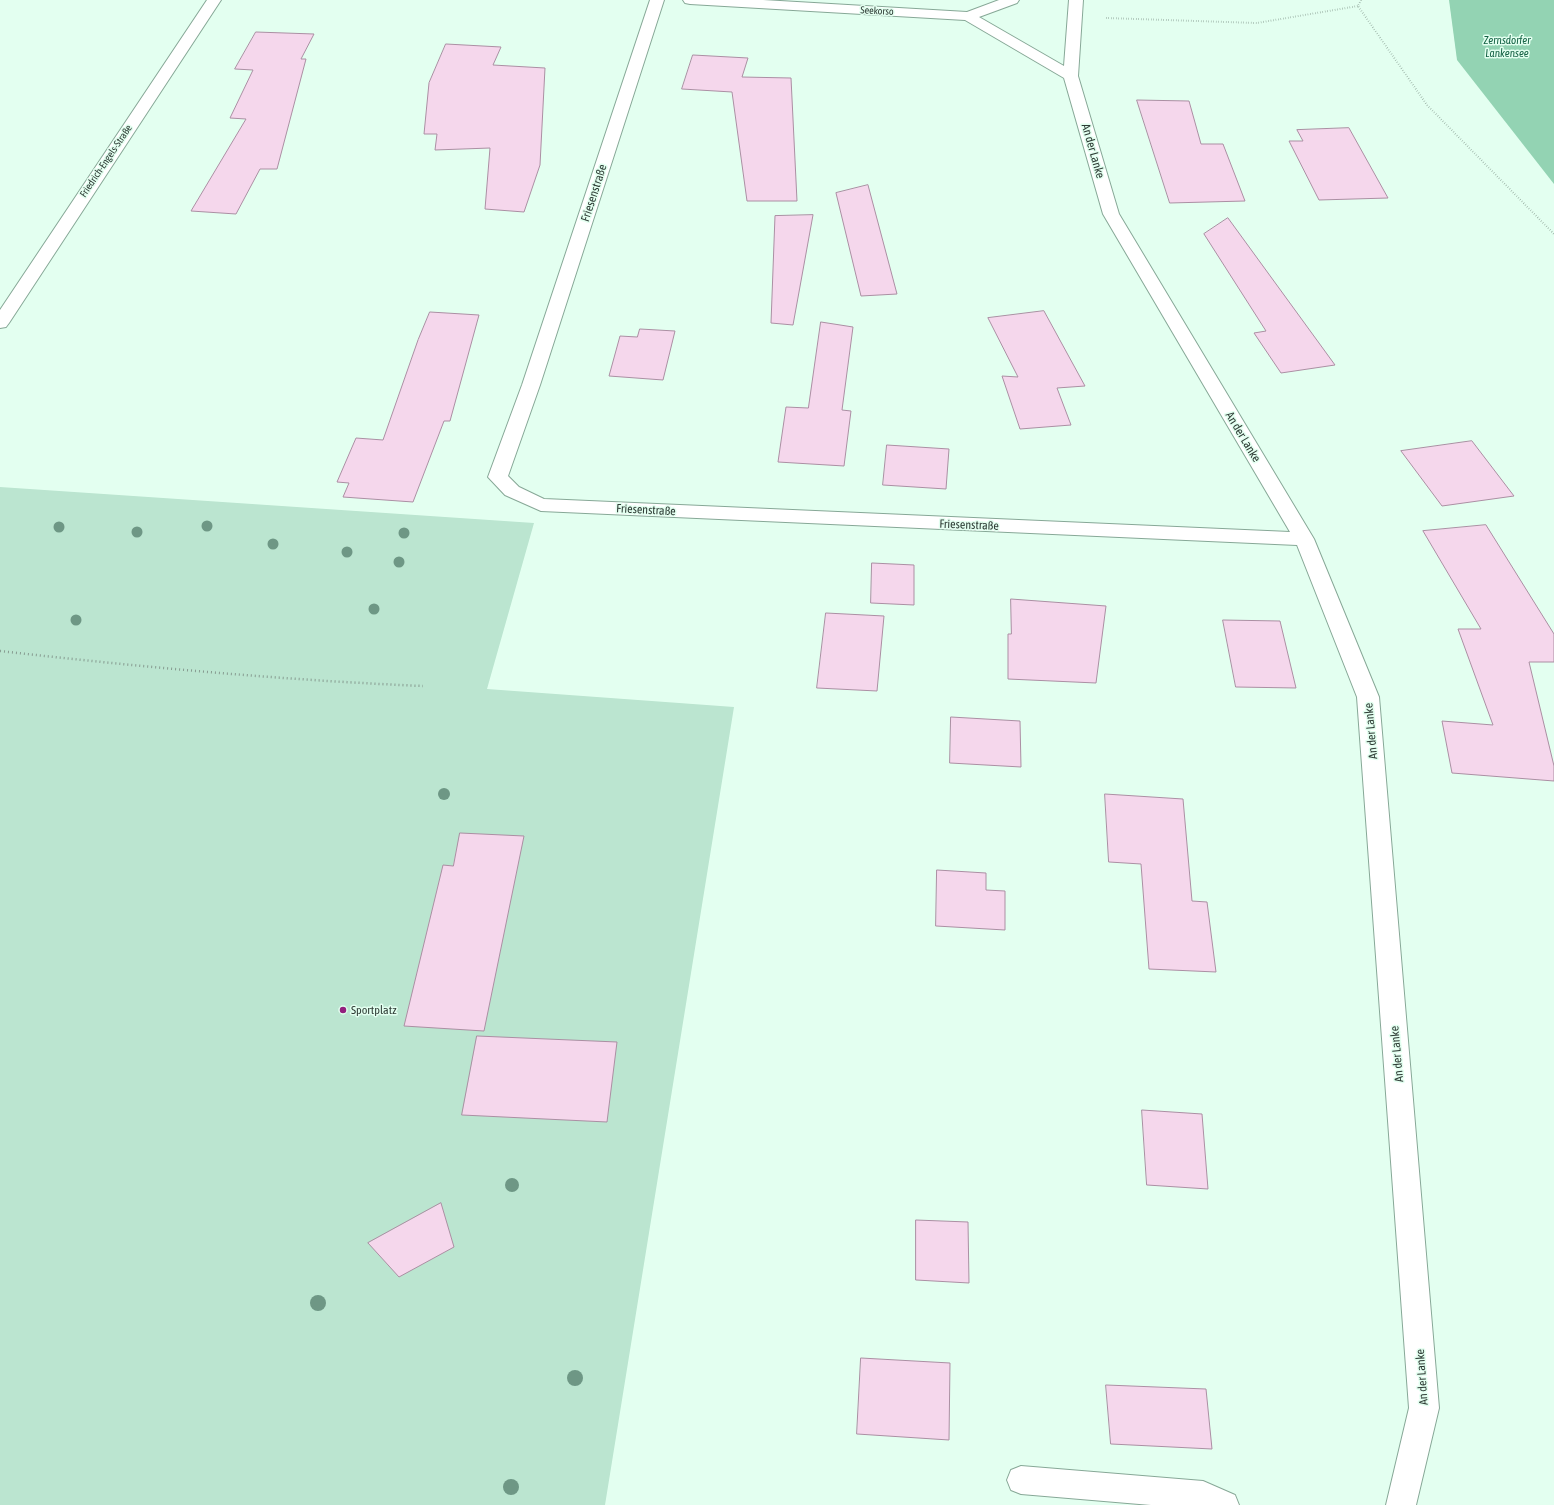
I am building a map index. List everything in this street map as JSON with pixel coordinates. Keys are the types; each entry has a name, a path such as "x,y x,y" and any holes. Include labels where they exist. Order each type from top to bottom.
{"street":[{"name":"Friedrich-Engels-Straße","path":"0,323 214,0"},
{"name":"Friesenstraße","path":"657,0 531,385 498,477 512,490 541,505 1304,539"},
{"name":"Seekorso","path":"690,0 968,16 1012,0"},
{"name":"An der Lanke","path":"1076,8 1071,76 1111,214 1304,539 1368,697 1424,1408 1402,1505"},
{"name":"Seekorso","path":"968,16 1071,76"}],"lane":[{"path":"1021,1480 1203,1495 1225,1505"}],"path":[{"path":"1358,6 1361,0"},
{"path":"1076,8 1257,23 1358,6"},
{"path":"1358,6 1427,105 1554,234"},
{"path":"0,651 130,666 312,681 423,686"}],"shaded area":[{"name":"Sportplatz","path":"0,487 534,523 487,689 734,707 605,1505 0,1505"}],"water":[{"name":"Zernsdorfer Lankensee","path":"1449,0 1554,0 1554,184 1457,60"}],"building":[{"path":"256,32 314,34 301,59 306,59 277,169 260,169 236,214 191,211 246,119 230,118 253,70 235,69"},
{"path":"446,44 501,47 493,65 545,68 540,165 524,212 485,209 490,148 435,150 437,134 424,134 429,83"},
{"path":"693,55 748,58 742,77 791,78 797,201 747,201 732,92 682,89"},
{"path":"1137,100 1189,101 1201,144 1223,144 1245,201 1170,203"},
{"path":"1349,128 1388,198 1319,200 1289,141 1303,141 1297,130"},
{"path":"868,185 897,294 861,296 836,193"},
{"path":"813,215 793,325 771,323 775,216"},
{"path":"1228,218 1335,365 1281,373 1254,333 1266,331 1204,234"},
{"path":"1044,311 1085,386 1057,388 1071,425 1020,429 1002,376 1018,377 988,318"},
{"path":"430,312 479,315 450,421 444,421 413,502 343,497 349,483 337,482 356,438 383,440 418,340"},
{"path":"821,322 853,327 842,410 851,411 844,466 778,462 786,407 808,408"},
{"path":"640,329 675,331 663,380 609,376 620,336 637,337"},
{"path":"1472,441 1514,496 1442,506 1401,451"},
{"path":"887,445 949,449 946,489 883,485"},
{"path":"1486,525 1554,634 1554,662 1529,662 1554,766 1554,781 1452,773 1442,721 1493,725 1458,629 1481,629 1423,531"},
{"path":"872,563 914,565 914,605 871,603"},
{"path":"1011,599 1106,606 1096,683 1008,679 1008,634 1011,634"},
{"path":"826,613 884,616 877,691 817,688"},
{"path":"1223,620 1280,621 1296,688 1236,687"},
{"path":"951,717 1020,721 1021,767 950,763"},
{"path":"1105,794 1183,799 1192,901 1207,902 1216,972 1149,969 1141,864 1109,862"},
{"path":"460,833 524,836 484,1031 404,1026 443,865 453,866"},
{"path":"937,870 986,873 986,890 1005,891 1005,930 936,926"},
{"path":"477,1036 617,1042 607,1122 462,1115"},
{"path":"1142,1110 1202,1114 1208,1189 1147,1185"},
{"path":"441,1203 454,1247 399,1277 368,1243"},
{"path":"916,1220 968,1222 969,1283 916,1280"},
{"path":"861,1358 950,1363 949,1440 857,1434"},
{"path":"1106,1385 1206,1389 1212,1449 1111,1444"}],"place":[{"name":"Sportplatz","path":"343,1010"}]}
